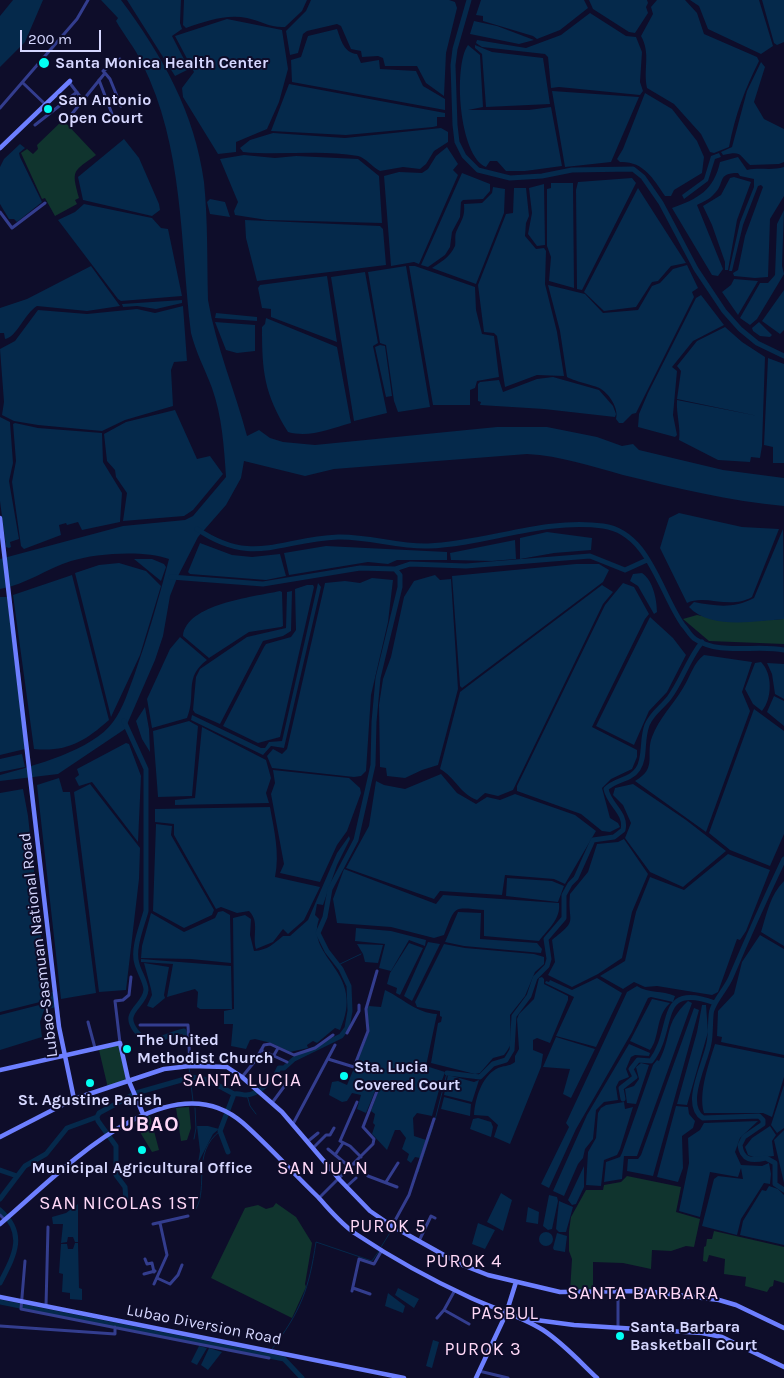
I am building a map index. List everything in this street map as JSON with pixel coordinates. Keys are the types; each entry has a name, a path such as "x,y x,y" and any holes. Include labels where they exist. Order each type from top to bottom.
{"street":[{"path":"0,108 77,19 88,1"},
{"path":"67,120 104,74 103,71 120,59"},
{"path":"104,74 110,79 121,106"},
{"path":"99,80 112,114"},
{"path":"0,148 70,81 82,99"},
{"path":"23,83 53,109"},
{"path":"36,125 53,109 77,92"},
{"path":"0,212 12,228 45,203"},
{"name":"Lubao-Sasmuan National Road","path":"0,518 64,1055 74,1099"},
{"path":"328,1059 354,1067 368,1031 367,1007 378,970"},
{"path":"131,977 129,995 123,1000 114,1001 120,1043 130,1081 143,1114"},
{"path":"347,1033 359,1006 367,1007"},
{"path":"88,1022 95,1049"},
{"path":"140,1025 188,1025 189,1066"},
{"path":"242,1077 266,1044 297,1055 315,1048 333,1035"},
{"path":"0,1070 120,1043"},
{"path":"293,1124 335,1045"},
{"path":"270,1062 278,1048"},
{"path":"262,1050 287,1062"},
{"path":"0,1137 97,1089 130,1081 164,1069 189,1066 227,1067 242,1077 293,1124 346,1187 370,1211 392,1226 467,1267 516,1282 560,1292 654,1292 719,1300 736,1305 784,1328"},
{"path":"272,1104 286,1084"},
{"path":"319,1198 340,1180 374,1141 363,1127 378,1086"},
{"path":"88,1089 89,1094"},
{"path":"357,1102 348,1127 340,1139 343,1143 363,1155 370,1157"},
{"path":"0,1224 106,1135 143,1114 165,1108 189,1105 214,1105 223,1109 246,1126 350,1230 455,1290 506,1314 520,1318 574,1325 689,1330 714,1335 756,1351 784,1366"},
{"path":"392,1226 409,1195 434,1119"},
{"path":"313,1148 326,1135 330,1135 334,1128"},
{"path":"307,1142 318,1133"},
{"path":"335,1155 343,1143"},
{"path":"328,1150 351,1168"},
{"path":"386,1182 398,1163"},
{"path":"355,1164 368,1176 397,1188"},
{"path":"346,1187 356,1178"},
{"path":"0,1215 5,1220"},
{"path":"153,1224 188,1216"},
{"path":"419,1241 431,1216 435,1218"},
{"path":"154,1284 167,1255 160,1223"},
{"path":"46,1306 48,1227"},
{"path":"370,1294 352,1290 359,1259 374,1264 381,1249"},
{"path":"145,1259 147,1264 152,1263 154,1272"},
{"path":"25,1261 22,1304 115,1327 188,1339 269,1358"},
{"path":"157,1278 170,1284 178,1275 182,1265"},
{"path":"144,1274 161,1270"},
{"path":"476,1378 506,1314 516,1282"},
{"path":"437,1318 444,1310 455,1290"},
{"path":"618,1291 618,1328"},
{"name":"Lubao Diversion Road","path":"0,1297 22,1304 46,1306 188,1339 278,1352 404,1378"},
{"path":"444,1310 469,1324"},
{"path":"520,1318 550,1336 597,1378"},
{"path":"0,1326 115,1334 115,1327"},
{"path":"479,1371 508,1378"}],"green space":[{"path":"63,120 96,155 78,168 76,172 75,181 79,198 75,200 77,204 55,216 45,198 42,199 21,153 27,149 33,154 38,149 37,145"},
{"path":"697,615 731,622 784,619 784,644 709,641 683,619"},
{"path":"119,1045 126,1080 108,1088 99,1050"},
{"path":"189,1107 191,1128 187,1140 181,1141 176,1108"},
{"path":"150,1116 159,1150 152,1152 134,1122"},
{"path":"627,1176 681,1187 676,1212 700,1219 694,1247 686,1246 671,1251 652,1250 651,1269 623,1263 593,1262 593,1290 570,1292 572,1259 569,1251 569,1231 571,1217 586,1190 603,1190 604,1185 621,1182"},
{"path":"276,1203 296,1217 312,1243 306,1287 292,1318 211,1278 245,1208 258,1205 266,1209 273,1207"},
{"path":"714,1231 784,1247 784,1283 774,1280 773,1286 767,1292 745,1286 746,1277 724,1274 725,1259 709,1255 707,1262 703,1261 704,1247 706,1246 707,1239 712,1239"}],"water":[{"path":"13,0 43,0 25,42 0,67 0,16"},
{"path":"101,0 121,0 136,21 163,64 185,109 193,132 204,182 207,226 208,300 211,317 247,436 259,430 270,438 283,442 315,445 497,427 547,427 597,437 622,446 633,444 639,450 723,470 784,478 784,506 744,501 663,485 564,459 540,455 527,454 334,469 305,476 244,461 241,478 226,505 198,537 177,578 170,596 163,636 155,660 125,729 58,774 0,781 0,775 45,762 77,749 104,732 113,722 126,699 140,659 169,559 147,554 107,554 82,558 53,568 19,584 0,589 0,559 123,526 185,520 193,516 226,477 218,410 212,388 191,333 178,195 166,128 156,95 139,57 116,21 118,18"},
{"path":"127,0 181,0 180,23 182,29 172,36 189,69 175,76"},
{"path":"184,0 307,0 302,11 285,27 270,25 247,18 232,17 186,28 183,25"},
{"path":"311,0 449,0 455,2 457,8 446,53 444,96 426,83 417,66 385,66 383,58 378,56 362,57 361,51 351,49 341,26 337,24 307,31 303,34 298,53 290,55 286,31 306,11"},
{"path":"481,0 584,0 588,8 560,30 537,39 533,36 483,21 483,16 476,15"},
{"path":"589,0 647,0 646,7 648,13 635,33 629,32 593,9"},
{"path":"657,0 685,0 697,13 704,34 757,57 759,61 741,103 729,147 714,153 710,152 701,134 674,104 647,88 646,49 641,36 653,14 651,7"},
{"path":"690,0 759,0 773,46 761,54 708,29 699,6"},
{"path":"762,0 784,0 784,42 777,45 774,43"},
{"path":"590,13 626,36 636,37 642,52 640,82 643,91 640,95 559,87 551,88 548,57 545,54 482,47 476,43 477,40 526,48 561,35"},
{"path":"227,19 282,30 288,69 279,102 267,129 236,142 236,152 218,154 183,97 182,88 194,72 175,36"},
{"path":"474,21 497,26 534,40 519,44 470,34"},
{"path":"337,29 346,49 357,54 361,63 379,60 380,69 416,71 423,86 445,99 445,110 292,82 291,60 301,57 308,36"},
{"path":"468,45 480,55 483,107 468,110 529,110 551,107 562,166 525,171 506,171 497,161 490,161 486,167 477,159 464,129 461,110 461,71 463,56"},
{"path":"475,45 492,52 543,58 550,104 486,107 482,54 475,48"},
{"path":"761,62 765,67 754,102 764,119 784,129 784,162 779,164 750,165 739,154 723,155 721,152 732,147 747,91"},
{"path":"289,84 445,113 445,117 437,117 437,126 433,127 346,135 271,131"},
{"path":"552,91 639,97 611,162 565,167"},
{"path":"645,93 672,109 697,141 704,157 702,173 674,190 671,196 665,196 647,172 635,164 620,162 617,159 623,149"},
{"path":"441,128 448,132 448,142 434,151 426,164 420,169 403,167 380,171 358,156 329,153 257,153 243,152 240,148 250,140 273,133 345,138"},
{"path":"124,139 139,158 159,204 160,210 152,216 83,200 78,177"},
{"path":"20,144 25,148 19,153 20,157 42,202 17,222 14,219 9,219 0,204 0,167 4,159"},
{"path":"447,147 458,164 453,170 458,175 419,264 414,262 391,266 384,176 399,172 422,173 428,169 436,156"},
{"path":"719,153 721,157 715,159 708,181 684,199 682,195 704,179 711,156"},
{"path":"244,155 275,158 296,156 358,159 379,176 382,223 267,220 235,215 234,211 238,202 220,159"},
{"path":"738,157 747,170 784,167 784,196 770,219 768,277 734,276 733,273 738,270 745,236 763,187 761,185 758,186 743,225 732,271 729,271 740,222 754,187 754,179 740,176 738,173 731,173 724,177 718,190 712,196 697,205 723,269 718,276 712,275 672,208 690,201 704,192 714,180 720,162"},
{"path":"462,173 490,184 490,191 483,199 463,200 461,202 460,217 452,232 450,247 445,255 428,267 421,265 425,256"},
{"path":"734,177 751,182 737,220 728,270 725,270 725,262 703,206 721,195 730,178"},
{"path":"632,178 636,183 582,290 577,289 576,190 578,182"},
{"path":"551,183 573,183 574,288 549,281 551,257 547,246 547,189 551,188"},
{"path":"544,184 545,245 537,246 528,234 532,213 529,188"},
{"path":"493,187 505,189 504,213 476,284 432,268 448,256 455,246 456,234 464,215 464,204 482,203 492,193"},
{"path":"514,188 526,188 529,216 526,223 525,236 536,249 544,248 546,251 545,284 557,332 564,376 537,375 505,387 497,336 494,333 484,332 478,285 506,214 513,213"},
{"path":"638,188 686,263 671,266 658,281 652,282 636,307 604,311 584,292"},
{"path":"210,199 225,202 230,217 210,214 207,202"},
{"path":"84,204 152,218 161,228 168,229 182,296 121,301 118,299 58,220 75,212"},
{"path":"784,210 782,266 784,274 757,319 750,325 740,318 760,283 768,283 775,275 777,224"},
{"path":"245,220 380,226 383,229 386,265 257,281 246,238"},
{"path":"687,265 698,288 692,292 694,297 636,413 632,414 623,423 619,423 616,419 617,415 613,402 604,392 599,388 567,377 560,331 548,285 585,294 603,313 638,310 652,286 660,283 673,269"},
{"path":"91,266 120,306 87,311 37,306 28,314 9,338 5,339 4,333 0,333 0,308 27,299"},
{"path":"406,266 430,407 398,412 394,401 386,345 380,343 368,272"},
{"path":"409,266 415,266 475,287 476,310 482,334 494,336 499,377 477,381 475,388 470,390 470,405 433,405"},
{"path":"365,272 378,343 373,346 387,413 354,421 331,277"},
{"path":"327,276 337,342 271,317 271,309 262,308 258,288 260,285"},
{"path":"734,279 758,281 738,315 722,292 731,285"},
{"path":"784,290 784,330 780,334 762,321"},
{"path":"701,295 724,325 693,341 672,367 677,371 673,415 677,435 675,437 638,427 639,414 648,393 696,298"},
{"path":"182,300 182,303 156,309 137,306 123,307 122,304"},
{"path":"183,306 187,361 174,362 171,370 173,406 125,420 102,431 38,425 14,421 2,415 4,402 0,349 15,341 38,310 87,314 137,309 155,313"},
{"path":"216,313 257,317 257,321 215,318"},
{"path":"266,318 337,347 351,423 304,434 288,432 269,394 266,382 262,327 265,324"},
{"path":"215,322 255,325 255,351 237,353 226,350"},
{"path":"759,322 772,335 770,337 760,336 753,331 752,328"},
{"path":"725,327 742,342 765,357 762,446 760,458 751,457 750,462 718,460 679,440 677,400 758,416 677,399 681,371 677,366 697,341"},
{"path":"385,346 392,396 386,397 375,347"},
{"path":"768,358 784,364 784,463 773,463 773,447 764,445"},
{"path":"553,377 599,390 613,406 616,414 615,417 544,409 480,405 481,402 478,401 478,384 480,382 499,380 503,392 537,379"},
{"path":"175,410 197,459 210,456 223,474 193,510 184,516 123,521 127,493 116,477 115,470 107,461 104,434 126,422"},
{"path":"0,417 10,422 13,463 9,481 19,539 10,542 11,547 9,548 6,547 0,501"},
{"path":"13,424 38,428 102,433 103,462 122,493 120,522 82,530 78,522 67,525 66,523 59,525 61,535 24,549 21,546 12,482 16,461"},
{"path":"679,513 742,527 779,529 752,597 744,601 735,602 702,600 687,603 660,548 669,518"},
{"path":"783,529 784,619 747,622 721,621 709,619 689,607 694,602 732,605 754,598"},
{"path":"547,532 592,538 591,550 554,553 520,559 520,538"},
{"path":"515,540 516,559 492,561 451,560 450,553"},
{"path":"200,543 232,555 252,557 280,554 286,576 266,580 190,574 188,572"},
{"path":"326,546 447,552 447,560 397,560 388,564 368,562 289,575 284,553"},
{"path":"134,559 152,559 164,564 166,567 161,581"},
{"path":"119,563 146,571 161,586 140,655 111,717 75,573 99,565"},
{"path":"576,564 599,564 609,570 603,582 462,688 460,686 452,576"},
{"path":"642,573 649,580 654,591 657,612 654,614 638,586 630,581 633,574"},
{"path":"72,575 109,720 83,740 74,744 56,749 34,749 13,595"},
{"path":"435,575 440,580 451,579 458,689 438,765 405,778 387,776 386,768 380,767 379,705 383,679 391,657 404,597 414,581"},
{"path":"372,578 393,580 388,622 371,695 366,771 361,776 354,777 272,768 267,756 273,749 282,754 287,749 325,583 345,581 360,583"},
{"path":"318,583 321,587 284,748 271,746 263,755 191,720 192,715 261,748 265,748 269,742 282,741"},
{"path":"623,583 634,587 649,614 592,727 637,750 637,757 632,769 611,779 602,788 610,818 618,823 620,827 610,832 602,831 581,814 517,791 517,786 605,605"},
{"path":"313,585 314,587 280,737 258,743 223,726 266,644 291,637 296,630 295,589"},
{"path":"602,585 613,592 603,604 513,790 498,796 485,793 477,800 466,794 450,776 440,769 460,692"},
{"path":"292,591 291,631 283,636 263,641 220,724 195,713 193,710 196,677 200,669 247,637 286,628 287,592"},
{"path":"282,592 283,626 281,627 249,632 209,658 183,636 187,625 196,616 208,609 238,599"},
{"path":"0,597 7,597 25,749 0,755"},
{"path":"650,617 673,638 686,655 667,692 649,711 634,745 596,726"},
{"path":"180,637 207,660 195,673 187,718 152,728 147,699 170,649"},
{"path":"704,655 752,662 742,692 750,711 706,832 635,781 642,776 649,766 650,744 658,724 683,688 697,662"},
{"path":"761,662 768,673 770,686 768,700 762,711 753,704 745,689 755,663"},
{"path":"767,663 784,664 784,699 775,694 772,674"},
{"path":"774,696 784,701 784,726 767,712"},
{"path":"145,707 149,729 150,752 142,739 136,721"},
{"path":"754,709 784,731 784,834 770,866 730,850 709,833"},
{"path":"189,721 198,726 192,796 158,797 153,731"},
{"path":"202,727 266,760 271,778 266,793 269,803 175,805 175,800 195,798"},
{"path":"126,743 129,744 141,776 138,842 92,782 79,786 75,778 79,775 77,769"},
{"path":"22,754 25,767 0,772 0,759"},
{"path":"273,770 349,778 360,788 361,793 347,831 337,845 320,882 280,873 284,864 271,794 275,783"},
{"path":"441,774 457,793 476,804 487,797 500,800 515,794 575,815 596,831 565,884 554,879 505,875 502,895 440,891 434,899 346,868 369,826 376,781 384,785 405,789"},
{"path":"59,778 63,792 70,792 96,993 61,999 37,785"},
{"path":"90,784 140,848 139,879 126,990 99,992 74,792"},
{"path":"633,784 686,820 726,851 683,887 650,872 625,838 631,823 623,805 613,795 615,788"},
{"path":"23,789 28,816 48,1000 0,1012 0,793"},
{"path":"270,807 277,850 275,877 320,887 304,920 288,934 283,929 273,942 256,949 255,924 252,915 249,911 237,913 221,907 216,909 174,835 174,824 155,822 155,809"},
{"path":"156,824 172,826 171,835 214,910 212,915 184,928 153,911"},
{"path":"349,836 350,839 337,865 323,905 317,904 315,915 319,919 317,933 320,945 342,979 346,993 346,1010 340,1030 335,1028 317,1043 313,1041 307,1045 308,1048 290,1052 271,1043 255,1039 250,1040 246,1049 231,1046 233,1024 224,1024 224,1011 234,1009 233,918 245,915 251,919 250,935 254,951 267,948 283,936 290,936 308,920 337,853"},
{"path":"624,839 648,874 632,912 622,958 598,974 572,987 548,975 555,962 552,940 569,924 570,894 588,872 597,844 618,842"},
{"path":"728,854 770,870 746,931 740,940 737,939 718,992 712,995 657,986 645,987 634,982 623,989 600,976 625,961 636,912 650,877 684,890"},
{"path":"344,869 436,904 443,895 559,903 559,909 553,924 539,941 484,936 484,910 466,908 453,913 444,935 434,938 391,927 337,923 333,899"},
{"path":"507,878 552,881 564,886 558,902 506,896"},
{"path":"784,881 784,946 761,932 772,898"},
{"path":"223,911 230,915 231,963 191,959 141,958 142,946 151,913 184,932 215,918 218,912"},
{"path":"458,912 481,913 480,939 537,943 542,949 541,953 464,946 445,942"},
{"path":"356,928 391,931 426,940 425,946 409,940 391,971 379,968 385,944 355,941"},
{"path":"760,935 784,949 784,1055 721,1042 722,1037 717,1036 718,1011 734,994 742,962"},
{"path":"428,942 440,944 412,1001 404,996"},
{"path":"409,943 423,948 400,995 396,993 397,988 387,984 390,973"},
{"path":"357,944 383,945 378,963 365,962"},
{"path":"444,944 465,948 534,954 544,957 544,964 535,972 525,996 510,1015 511,1044 504,1055 493,1058 480,1073 475,1074 431,1063 438,1023 441,1022 442,1017 440,1016 440,1011 417,1007 415,1002"},
{"path":"141,959 231,966 232,1009 200,1009 197,1007 198,992 195,989 167,997 173,964 141,962"},
{"path":"144,963 169,967 165,998 153,1008 147,1006 152,995"},
{"path":"542,977 544,984 568,996 568,1000 550,1043 537,1038 533,1040 533,1050 543,1054 541,1067 510,1144 494,1137 498,1125 488,1116 474,1115 476,1102 480,1089 487,1077 499,1068 515,1062 515,1056 519,1049 517,1019 519,1014 534,999 539,978"},
{"path":"597,978 622,993 596,1047 556,1036 574,997 545,983 546,981 549,982 550,980 572,990"},
{"path":"637,986 646,990 675,996 673,1002 648,998 632,1032 576,1129 549,1188 541,1184 569,1127 566,1123 627,992"},
{"path":"385,990 416,1008 437,1014 426,1066 445,1072 441,1083 434,1081 439,1090 432,1116 417,1113 413,1118 414,1136 426,1140 420,1158 415,1157 411,1163 407,1160 409,1154 402,1149 406,1138 400,1130 395,1130 387,1150 372,1134 375,1125 373,1123 375,1114 371,1111 381,1084 378,1084 366,1113 357,1109 361,1095 352,1093 347,1101 342,1102 329,1095 332,1082 338,1081 347,1085 369,1032 367,1009 369,1006 381,1007"},
{"path":"55,991 56,1007 44,1010 40,1022 42,1037 0,1050 0,1015 47,1003 50,993"},
{"path":"652,999 670,1003 662,1015 650,1050 630,1041"},
{"path":"688,1001 692,1003 637,1156 624,1156 622,1179 604,1182 606,1162 620,1157 653,1065 657,1060 659,1061 675,1017"},
{"path":"702,1005 706,1005 708,1032 687,1105 677,1104 697,1032"},
{"path":"694,1008 699,1010 653,1176 627,1171 628,1159 638,1159 641,1155"},
{"path":"556,1037 595,1049 571,1098 563,1094 570,1069 543,1067"},
{"path":"629,1044 650,1053 649,1056 635,1055 631,1057 626,1069 629,1077 619,1081 616,1087 618,1100 604,1102 596,1110 593,1139 585,1149 583,1158 578,1164 564,1196 553,1191 587,1115"},
{"path":"715,1044 784,1058 784,1077 772,1117 763,1113 704,1113 703,1087"},
{"path":"641,1063 649,1065 636,1104 627,1103 625,1089 634,1086 639,1079 636,1067"},
{"path":"448,1075 474,1082 479,1080 472,1102 444,1095"},
{"path":"784,1085 784,1128 777,1133 771,1125"},
{"path":"444,1097 471,1104 470,1116 441,1109"},
{"path":"624,1102 625,1109 633,1107 620,1149 617,1155 604,1160 601,1186 586,1185 588,1152 596,1138 598,1113 606,1105"},
{"path":"676,1106 688,1107 689,1114 695,1121 693,1128 682,1136 683,1168 678,1182 657,1177"},
{"path":"478,1118 491,1122 493,1127 491,1137 470,1129 473,1119"},
{"path":"758,1121 740,1138 735,1152 741,1165 762,1166 769,1163 770,1184 764,1183 741,1219 737,1235 702,1226 714,1179 718,1176 743,1179 741,1168 738,1177 710,1172 700,1217 679,1211 689,1163 688,1138 700,1130 704,1123"},
{"path":"197,1126 219,1129 213,1134 198,1163 200,1151"},
{"path":"770,1126 776,1135 772,1141 774,1156 756,1158 748,1155 745,1147 752,1138"},
{"path":"784,1130 784,1183 774,1140"},
{"path":"584,1166 584,1187 576,1204 572,1205 568,1200"},
{"path":"769,1186 778,1189 784,1195 784,1245 740,1235 743,1221 762,1190 766,1191"},
{"path":"501,1193 512,1200 503,1231 487,1222"},
{"path":"549,1195 557,1197 558,1201 552,1229 548,1230 543,1226"},
{"path":"559,1201 573,1207 566,1232 559,1232 556,1229"},
{"path":"78,1204 78,1242 75,1242 73,1237 68,1237 67,1242 61,1243 63,1224 53,1224 52,1217 66,1213"},
{"path":"528,1207 539,1212 538,1224 526,1222"},
{"path":"478,1223 495,1230 485,1249 472,1244"},
{"path":"543,1232 549,1232 553,1239 549,1246 543,1246 539,1242 539,1236"},
{"path":"557,1233 567,1236 565,1252 554,1250 553,1248"},
{"path":"75,1243 78,1243 79,1288 82,1289 82,1300 70,1299 70,1293 62,1292 63,1274 59,1273 61,1244 67,1244 68,1249 73,1249"},
{"path":"398,1288 419,1299 414,1308 395,1295"},
{"path":"388,1293 405,1306 403,1313 385,1306"},
{"path":"433,1340 439,1342 432,1368 426,1366"},
{"path":"199,1346 207,1348 197,1365 191,1362"},
{"path":"209,1348 222,1352 208,1370 201,1365"}],"waterway":[{"path":"469,0 455,49 453,65 457,142 464,156 478,170 510,178 542,176 572,170 633,169 643,177 661,203 696,269 724,311 740,329 757,343 784,356"},
{"path":"197,529 234,547 251,549 338,537 428,546 472,541 559,525 603,526 619,531 632,540 642,552 652,566 675,612 695,639 716,647 784,650"},
{"path":"395,569 410,564 466,566 590,556 625,570 647,560"},
{"path":"171,577 263,584 360,568 395,569 400,575 400,587 378,678 373,765 356,840 330,889 325,917 318,933 327,951 341,969 349,986 350,1011 347,1028 341,1036 294,1059 284,1068 279,1068 270,1081 256,1092 246,1095 234,1094 220,1131 228,1152"},
{"path":"447,1073 480,1077 493,1064 506,1060 512,1050 514,1016 529,996 535,978 547,966 549,959 546,939 564,918 564,895 576,878 593,840 614,837 623,830 624,824 620,814 610,800 606,789 614,783 631,776 638,769 642,759 645,731 649,721 674,691 702,642"},
{"path":"124,721 146,769 146,911 136,952 137,964 146,990 144,998 132,1013 131,1021 136,1031 147,1039 158,1039 184,1031 188,1042"},
{"path":"784,859 731,977 712,1010 710,1040 695,1094 697,1112 703,1118 759,1116 763,1120 763,1124 744,1137 740,1145 741,1150 745,1157 749,1159 766,1158 775,1163 775,1184 784,1190"},
{"path":"338,965 361,954"},
{"path":"623,1099 621,1088 635,1077 631,1069 638,1060 651,1061 675,1003 683,998 696,998 715,1003"},
{"path":"189,1067 193,1101"},
{"path":"435,1120 447,1073"},
{"path":"126,1201 125,1187 116,1175 116,1146 98,1121 99,1113 136,1093 192,1077 208,1080 234,1094"},
{"path":"247,1095 250,1106 256,1114"},
{"path":"194,1139 196,1128 195,1108"},
{"path":"0,1199 25,1166 46,1154 67,1128 97,1117"},
{"path":"418,1172 433,1126"},
{"path":"196,1209 200,1200 203,1159 206,1149 211,1140 220,1131"},
{"path":"0,1170 17,1176"},
{"path":"0,1210 8,1219 16,1237 10,1264 0,1283"},
{"path":"381,1247 393,1228"},
{"path":"272,1349 290,1323 302,1299 307,1286 316,1242 372,1261 379,1251"},
{"path":"0,1302 284,1359 302,1378"}],"place":[{"name":"Santa Monica Health Center","path":"44,63"},
{"name":"San Antonio Open Court","path":"48,109"},
{"name":"The United Methodist Church","path":"127,1049"},
{"name":"Sta. Lucia Covered Court","path":"344,1076"},
{"name":"St. Agustine Parish","path":"90,1083"},
{"name":"Municipal Agricultural Office","path":"142,1150"},
{"name":"Santa Barbara Basketball Court","path":"620,1336"}],"district":[{"name":"SANTA LUCIA","path":"242,1081"},
{"name":"LUBAO","path":"144,1125"},
{"name":"SAN JUAN","path":"323,1169"},
{"name":"SAN NICOLAS 1ST","path":"119,1204"},
{"name":"PUROK 5","path":"388,1227"},
{"name":"PUROK 4","path":"464,1262"},
{"name":"SANTA BARBARA","path":"643,1294"},
{"name":"PASBUL","path":"505,1314"},
{"name":"PUROK 3","path":"483,1350"}]}
